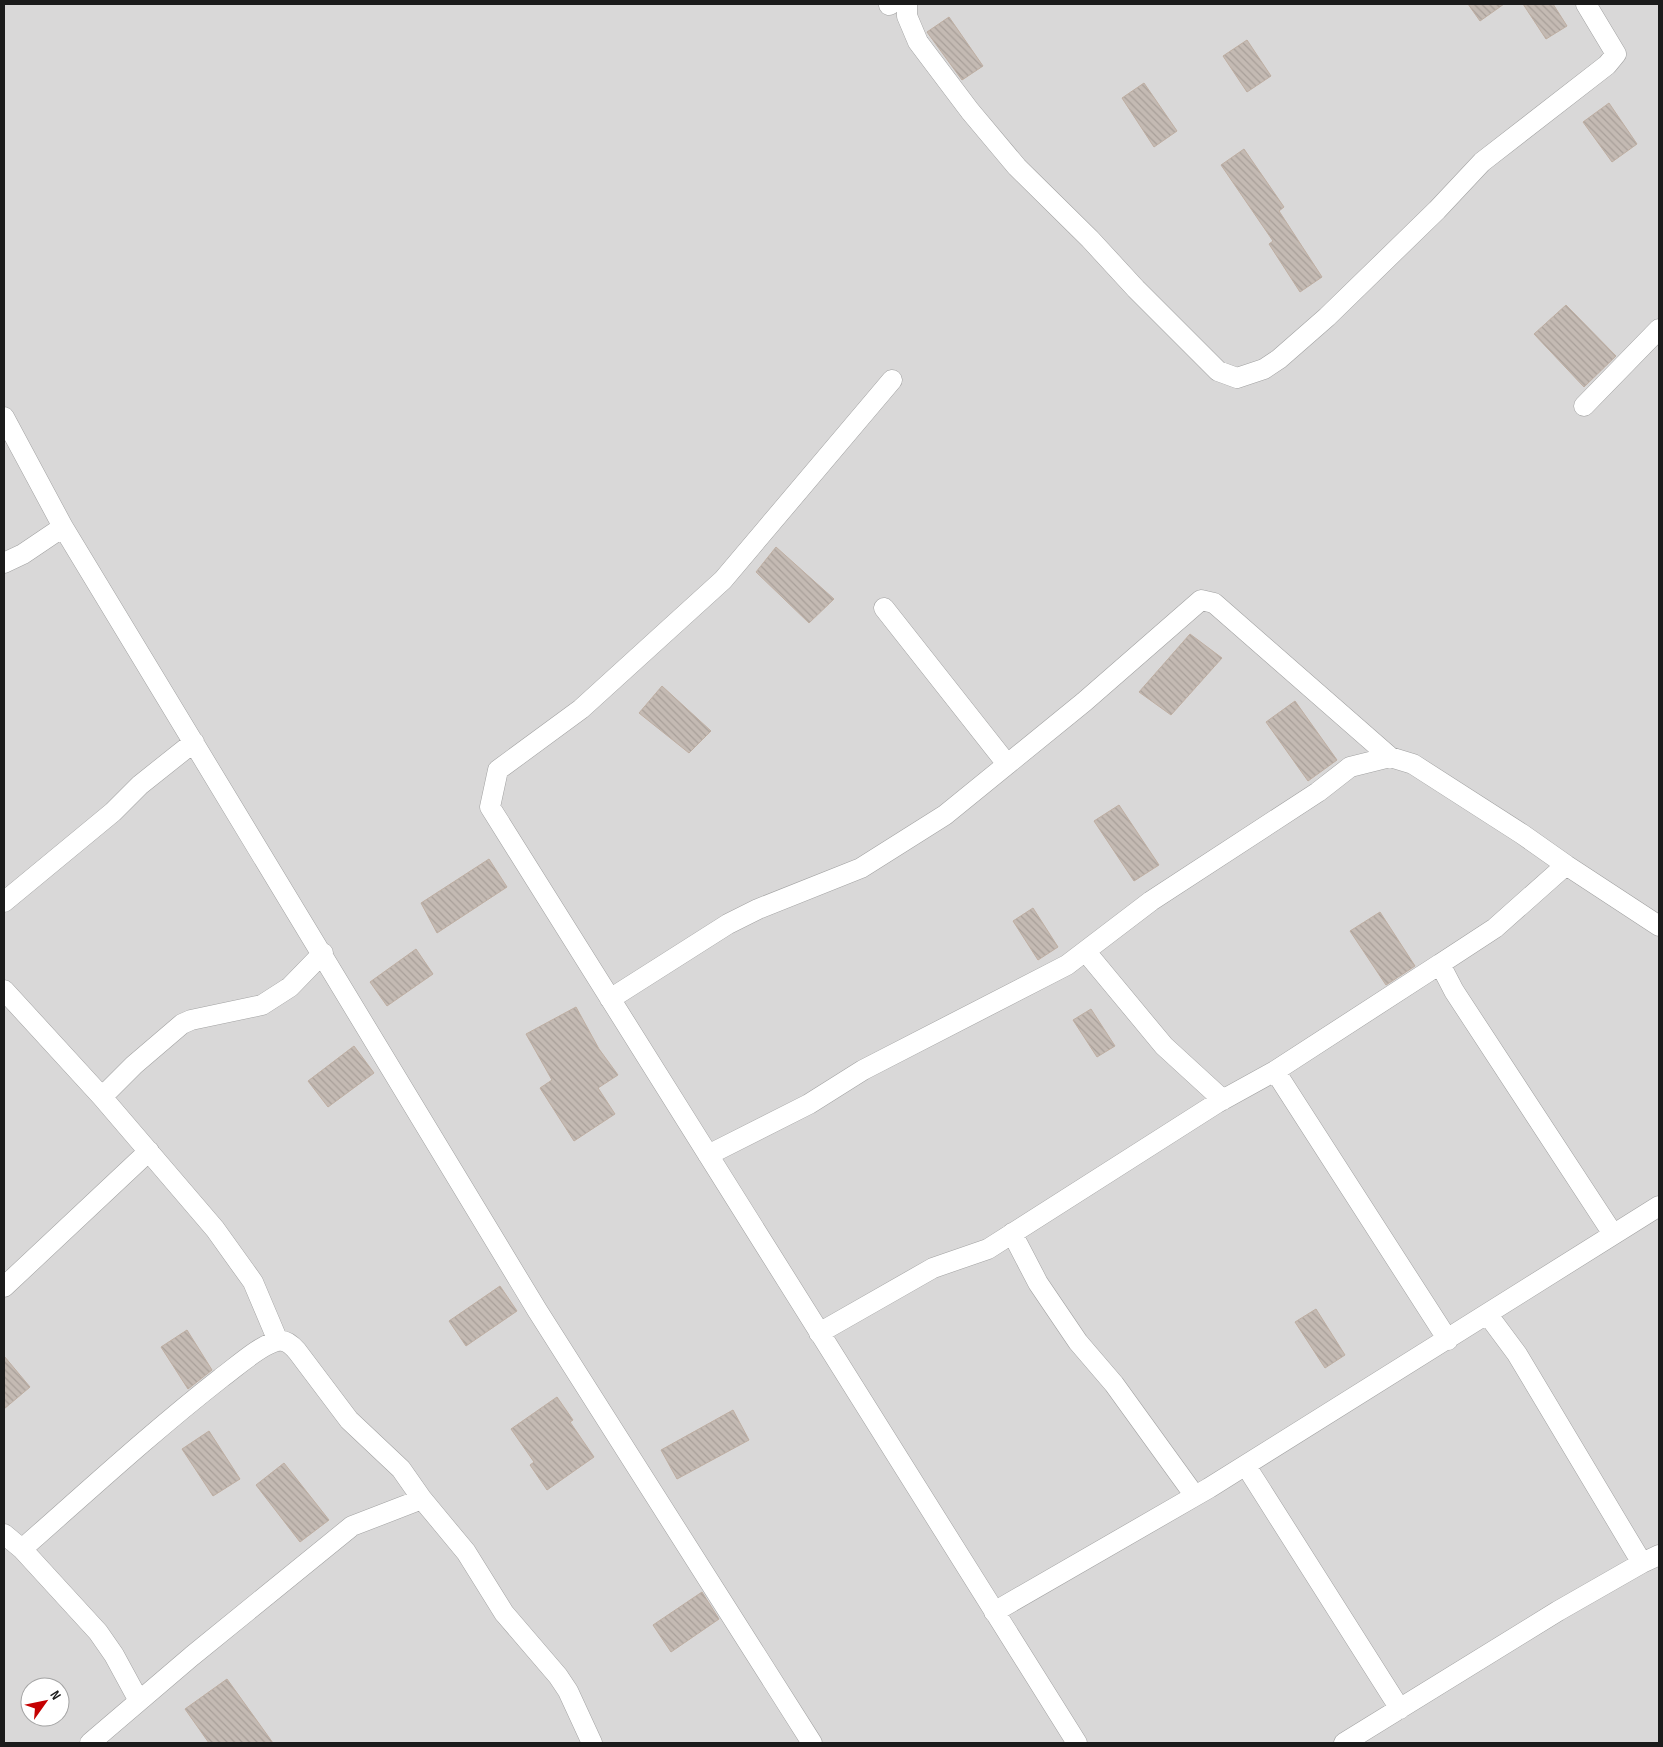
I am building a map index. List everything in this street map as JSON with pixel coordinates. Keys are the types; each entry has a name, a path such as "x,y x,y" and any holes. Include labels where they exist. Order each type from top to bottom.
{"street":[{"path":"896,4 907,16 918,42 970,111 1017,167 1218,371 1238,378 1264,369 1280,359 1328,317 1437,210 1482,162 1607,65 1616,54 1586,4"},
{"path":"1584,406 1659,329"},
{"path":"892,380 723,580 581,709 498,770 490,807 1076,1743"},
{"path":"4,417 63,527 538,1310 812,1743"},
{"path":"4,563 23,554 63,527"},
{"path":"610,999 728,924 862,868 945,815 1201,600 1214,603 1390,757 1413,764 1659,926"},
{"path":"884,608 1007,764"},
{"path":"4,902 112,812 140,785 194,742"},
{"path":"708,1155 809,1104 864,1070 1067,965 1152,901 1318,792 1350,767 1390,757"},
{"path":"819,1332 933,1268 988,1249 1223,1100 1275,1071 1496,928 1566,865"},
{"path":"1086,952 1164,1046 1223,1100"},
{"path":"102,1097 134,1065 182,1024 191,1020 262,1005 290,987 323,954"},
{"path":"1440,964 1454,991 1613,1234"},
{"path":"4,990 102,1097 215,1229 253,1282 278,1341"},
{"path":"1275,1071 1448,1340"},
{"path":"4,1287 149,1151"},
{"path":"994,1612 1246,1466 1659,1206"},
{"path":"1012,1233 1038,1283 1078,1342 1114,1384 1195,1496"},
{"path":"1344,1743 1558,1611 1651,1559 1517,1354 1488,1315"},
{"path":"22,1549 165,1421 234,1368 268,1345 278,1341 290,1344 349,1420 402,1469 422,1499 466,1552 504,1613 558,1676 568,1691 592,1743"},
{"path":"1246,1466 1400,1709"},
{"path":"90,1743 352,1526 422,1499"},
{"path":"4,1534 22,1549 98,1632 114,1654 139,1701"}],"shaded area":[{"path":"4,4 1659,4 1659,1743 4,1743"}],"building":[{"path":"1468,4 1504,4 1480,21"},
{"path":"1523,4 1553,4 1567,26 1546,39"},
{"path":"949,17 983,66 962,80 927,32"},
{"path":"1247,40 1271,76 1247,92 1223,56"},
{"path":"1144,83 1177,131 1154,147 1122,98"},
{"path":"1609,103 1637,144 1612,162 1583,122"},
{"path":"1244,149 1284,207 1279,211 1322,277 1300,292 1269,244 1273,241 1221,165"},
{"path":"1566,305 1616,356 1584,387 1534,334"},
{"path":"776,547 834,599 809,623 756,572"},
{"path":"1190,634 1222,658 1171,715 1139,692"},
{"path":"662,686 711,731 689,753 639,713"},
{"path":"1295,701 1337,760 1308,781 1266,722"},
{"path":"1119,805 1159,865 1134,881 1094,821"},
{"path":"489,859 507,887 437,933 421,903"},
{"path":"1033,908 1058,947 1038,960 1013,921"},
{"path":"1380,912 1415,966 1386,985 1350,931"},
{"path":"416,949 433,974 387,1006 370,982"},
{"path":"576,1007 599,1049 618,1075 598,1088 615,1114 574,1141 540,1088 552,1080 526,1034"},
{"path":"1091,1009 1115,1046 1097,1057 1073,1020"},
{"path":"354,1046 374,1073 328,1107 308,1081"},
{"path":"500,1286 517,1311 466,1346 449,1321"},
{"path":"1316,1309 1345,1355 1325,1368 1295,1322"},
{"path":"187,1330 212,1370 188,1389 161,1347"},
{"path":"4,1356 30,1387 4,1409"},
{"path":"557,1397 573,1420 570,1422 594,1457 547,1490 530,1465 534,1462 511,1429"},
{"path":"733,1410 749,1440 677,1479 661,1450"},
{"path":"209,1431 240,1479 213,1496 182,1449"},
{"path":"284,1463 329,1520 300,1542 256,1485"},
{"path":"702,1592 719,1619 671,1652 653,1625"},
{"path":"227,1679 273,1743 209,1743 185,1709"}]}
